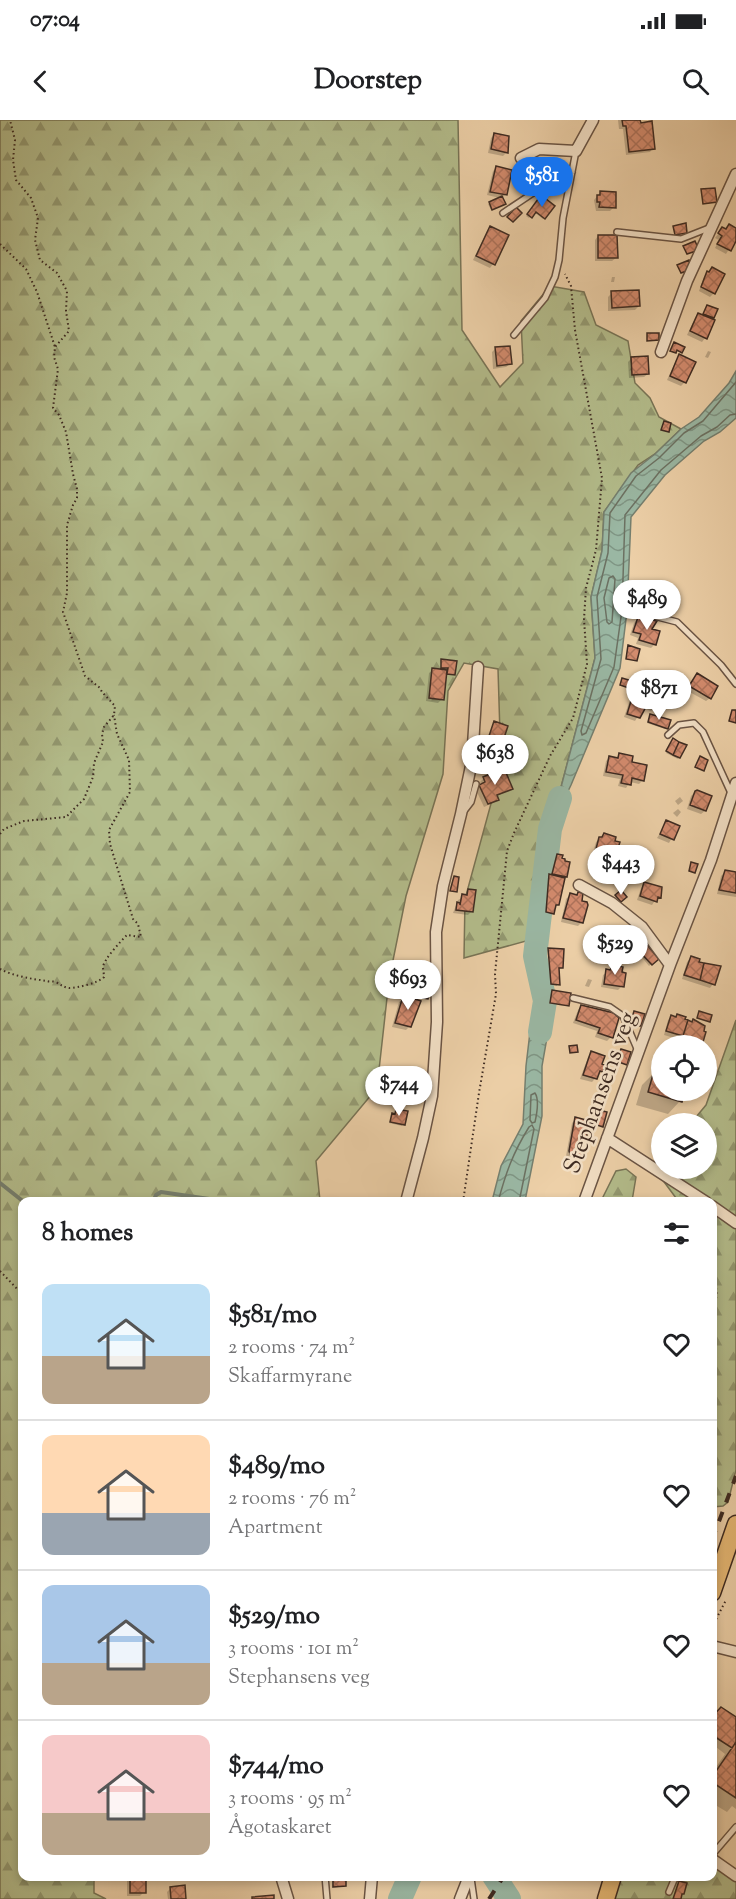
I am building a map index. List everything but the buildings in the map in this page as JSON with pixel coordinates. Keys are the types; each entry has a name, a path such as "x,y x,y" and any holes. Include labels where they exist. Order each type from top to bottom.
{"main road":[{"path":"717,1579 736,1524"},
{"path":"606,1899 612,1881"}],"street":[{"path":"521,158 539,149 576,151 593,120"},
{"path":"661,352 687,281 736,174"},
{"path":"406,1197 432,1096 437,1022 436,932 443,886 472,760 478,667"},
{"name":"Stephansens veg","path":"586,1197 669,964 711,860 736,783"},
{"path":"579,885 612,903 642,927 669,964"},
{"path":"607,1138 698,1197"},
{"path":"717,1210 736,1223"},
{"path":"717,1647 736,1652"},
{"path":"717,1861 736,1876"},
{"path":"283,1881 288,1899"},
{"path":"370,1899 372,1881"},
{"path":"460,1899 468,1881"}],"lane":[{"path":"514,335 545,298 559,260 563,218 576,151"},
{"path":"503,213 548,183 572,172"},
{"path":"617,232 681,239 714,226"},
{"path":"650,615 677,622 721,665 736,684"},
{"path":"668,735 679,725 694,723 703,732 732,795"},
{"path":"461,814 468,807 477,784"},
{"path":"406,992 418,974 436,964"},
{"path":"573,999 610,1007 623,1016 638,1052"},
{"path":"717,1851 736,1827"},
{"path":"326,1881 327,1899"},
{"path":"471,1881 474,1899"},
{"path":"669,1892 674,1881"}],"path":[{"path":"10,120 15,140 16,180 31,198 38,218 35,240 40,260 57,273 67,291 66,311 69,331 55,347"},
{"path":"0,244 26,269 37,292 55,347 54,357 58,369 53,408 59,415 66,432 72,474 77,489 77,498 67,525 67,593 63,612 85,676 100,688 115,706 117,734 129,760 130,792 110,830 110,844 133,919 138,924 141,937 131,935 124,937 122,942 111,950 103,965 104,977 94,984 87,983 72,988 62,987 54,981 0,969"},
{"path":"464,1197 478,1093 496,994 495,974 507,850 550,756 573,718 587,664 584,619 586,588 596,550 602,478 575,330 571,286 559,260"},
{"path":"0,834 4,829 24,821 66,817 84,799 93,777 94,763 102,742 104,727 114,715"},
{"path":"0,1271 18,1290"}],"green space":[{"path":"0,120 458,120 462,330 500,387 523,363 521,321 550,286 584,292 596,325 628,341 635,383 650,398 659,417 681,429 655,454 638,465 604,512 602,551 591,597 595,658 550,829 537,938 464,958 465,899 501,767 498,669 464,663 448,691 443,774 406,896 389,980 377,1088 316,1161 320,1197 18,1197 18,1881 94,1881 94,1893 106,1899 0,1899"},
{"path":"736,1020 736,1470 728,1502 717,1507 717,1197 675,1197 662,1179 717,1179 717,1113 699,1113 707,1101 717,1101 717,1074"},
{"path":"626,1169 636,1177 633,1197 603,1197 616,1171"},
{"path":"717,1857 736,1869 736,1899 605,1899 606,1881 717,1881"}],"water":[{"path":"736,371 736,418 720,432 704,441 665,475 631,517 627,611 620,668 550,829 595,658 591,597 602,551 604,512 631,473 681,429 699,417 729,383"},
{"path":"545,1001 549,1016 542,1066 542,1116 526,1197 493,1197 501,1166 523,1124 532,1015"}],"waterway":[{"path":"540,1032 545,1001 535,956 550,829 560,798"},
{"path":"0,1183 18,1197"},
{"path":"155,1197 161,1192 196,1197"},
{"path":"400,1899 408,1881"},
{"path":"497,1881 509,1899"}],"railway":[{"path":"717,1527 736,1476"},
{"path":"489,1899 501,1881"}]}
